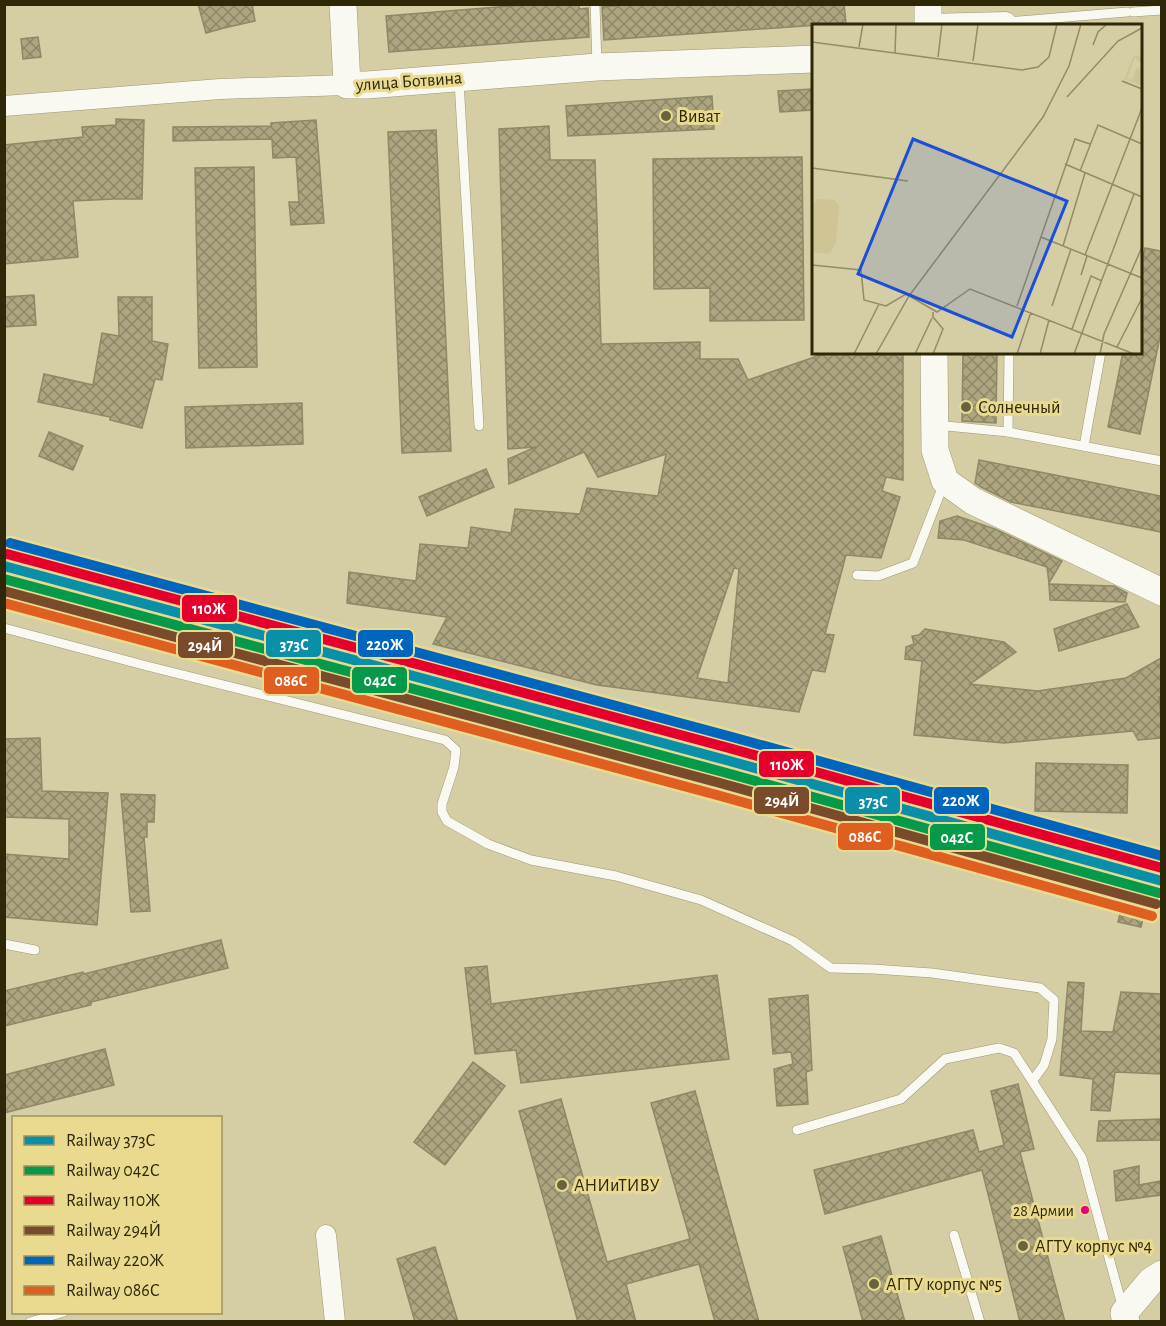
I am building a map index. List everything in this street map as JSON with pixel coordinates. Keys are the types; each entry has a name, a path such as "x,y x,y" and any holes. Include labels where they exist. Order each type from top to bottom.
{"street":[{"path":"343,4 347,85"},
{"path":"928,18 1006,24"},
{"name":"улица Ботвина","path":"4,106 220,89 367,85 597,66 812,59"},
{"path":"934,354 934,437 945,481 973,501 1161,592"},
{"path":"326,1235 335,1322"},
{"path":"1125,1317 1151,1281 1161,1274"}],"lane":[{"path":"595,4 597,66"},
{"path":"1006,24 1161,10"},
{"path":"458,77 478,426"},
{"path":"1008,432 1009,354"},
{"path":"1084,446 1101,354"},
{"path":"934,437 1008,432 1161,461"},
{"path":"856,575 878,576 913,562 945,481"},
{"path":"4,628 446,740 456,750 454,767 442,804 442,812 447,820 488,844 531,860 616,876 701,900 793,941 831,968 932,973 1040,988 1054,1000 1052,1039 1044,1065 1033,1080"},
{"path":"4,944 35,950"},
{"path":"797,1130 902,1099 945,1059 999,1048 1014,1053 1082,1158 1125,1317"},
{"path":"954,1235 980,1322"},
{"path":"30,1322 57,1314"}],"building":[{"path":"198,4 252,4 255,21 206,33"},
{"path":"535,4 579,4 579,9 588,8 589,37 389,52 386,16"},
{"path":"636,4 844,4 846,23 604,40 602,7"},
{"path":"38,37 41,57 23,59 21,39"},
{"path":"812,89 812,110 780,112 778,91"},
{"name":"Виват","path":"712,96 714,129 568,136 566,106"},
{"path":"116,119 144,120 142,199 73,201 78,257 4,264 4,145 83,137 82,127 116,125"},
{"path":"316,120 324,223 291,225 289,202 299,202 296,157 273,158 272,139 173,141 173,127 271,126 271,123"},
{"path":"549,126 550,160 595,160 601,344 700,342 700,359 738,359 748,380 823,354 903,354 903,480 886,477 882,491 900,497 881,558 846,555 825,634 834,635 825,672 812,670 799,712 597,685 433,644 447,617 347,603 349,572 416,581 420,544 468,548 471,527 511,533 515,509 580,514 587,488 658,496 666,454 598,477 584,452 509,484 508,459 536,447 508,449 499,129","holes":["734,568 739,569 728,683 697,678"]},
{"path":"436,130 451,451 402,453 388,132"},
{"path":"802,157 804,320 710,321 710,288 654,289 653,159"},
{"path":"254,167 257,367 199,368 195,168"},
{"path":"1145,248 1161,251 1161,332 1140,434 1108,427 1123,354 1142,354 1142,262"},
{"path":"34,295 36,325 4,327 4,297"},
{"path":"118,297 152,297 152,341 168,344 162,380 155,379 142,428 110,420 110,417 38,402 44,374 93,385 102,333 119,336"},
{"path":"963,354 997,354 996,423 962,421"},
{"path":"302,403 303,444 186,448 185,407"},
{"path":"49,432 83,446 73,470 39,456"},
{"path":"979,460 1161,496 1161,532 1011,502 975,483"},
{"path":"486,469 494,487 427,516 419,497"},
{"path":"957,516 995,529 1062,561 1049,583 1047,567 964,540 938,538 940,521"},
{"path":"1049,584 1114,586 1127,593 1125,602 1050,600"},
{"path":"1127,604 1139,627 1059,651 1054,629"},
{"path":"925,629 1004,642 1016,652 970,684 1038,691 1126,678 1161,658 1161,697 1159,697 1161,738 1138,740 1133,731 1004,743 914,735 922,661 905,659 906,647 914,644 912,636 919,635"},
{"path":"40,738 42,791 108,793 97,925 4,917 4,854 69,859 69,819 4,817 4,739"},
{"path":"1036,763 1128,765 1127,813 1035,811"},
{"path":"121,794 155,795 154,822 147,822 147,837 144,837 150,911 131,912"},
{"path":"1122,905 1145,910 1141,927 1118,922"},
{"path":"221,940 228,968 4,1026 4,991"},
{"path":"487,966 491,1004 717,975 729,1059 521,1083 516,1050 475,1054 465,968"},
{"path":"1068,982 1084,983 1081,1031 1113,1032 1121,992 1161,994 1161,1074 1115,1072 1110,1111 1091,1110 1093,1079 1060,1075"},
{"path":"808,995 812,1070 806,1072 808,1104 777,1106 774,1069 793,1064 791,1052 773,1054 769,999"},
{"path":"105,1049 114,1085 4,1113 4,1075"},
{"path":"473,1062 505,1086 445,1165 414,1142"},
{"path":"1018,1084 1034,1149 1020,1152 1065,1322 1020,1322 982,1170 825,1214 814,1170 973,1130 979,1152 1004,1145 991,1091"},
{"path":"695,1091 759,1322 715,1322 699,1264 626,1284 636,1322 578,1322 519,1111 561,1099 607,1262 690,1239 651,1103"},
{"path":"1161,1119 1161,1140 1097,1141 1099,1121"},
{"path":"1139,1166 1139,1185 1161,1181 1161,1195 1116,1201 1114,1171"},
{"name":"АГТУ корпус №5","path":"881,1236 905,1322 863,1322 843,1247"},
{"path":"435,1247 458,1322 415,1322 397,1259"}],"rail line":[{"name":"220Ж","path":"10,543 732,737 1162,856"},
{"name":"110Ж","path":"7,554 729,748 1162,868"},
{"name":"373C","path":"4,566 726,760 1162,881"},
{"name":"042С","path":"4,579 723,772 1159,893"},
{"name":"294Й","path":"4,591 720,783 1156,904"},
{"name":"086С","path":"4,603 717,795 1152,916"}],"place":[{"name":"Виват","path":"666,116"},
{"name":"Солнечный","path":"966,407"},
{"name":"АНИиТИВУ","path":"562,1185"},
{"name":"28 Армии","path":"1085,1210"},
{"name":"АГТУ корпус №4","path":"1023,1246"},
{"name":"АГТУ корпус №5","path":"874,1284"}]}
